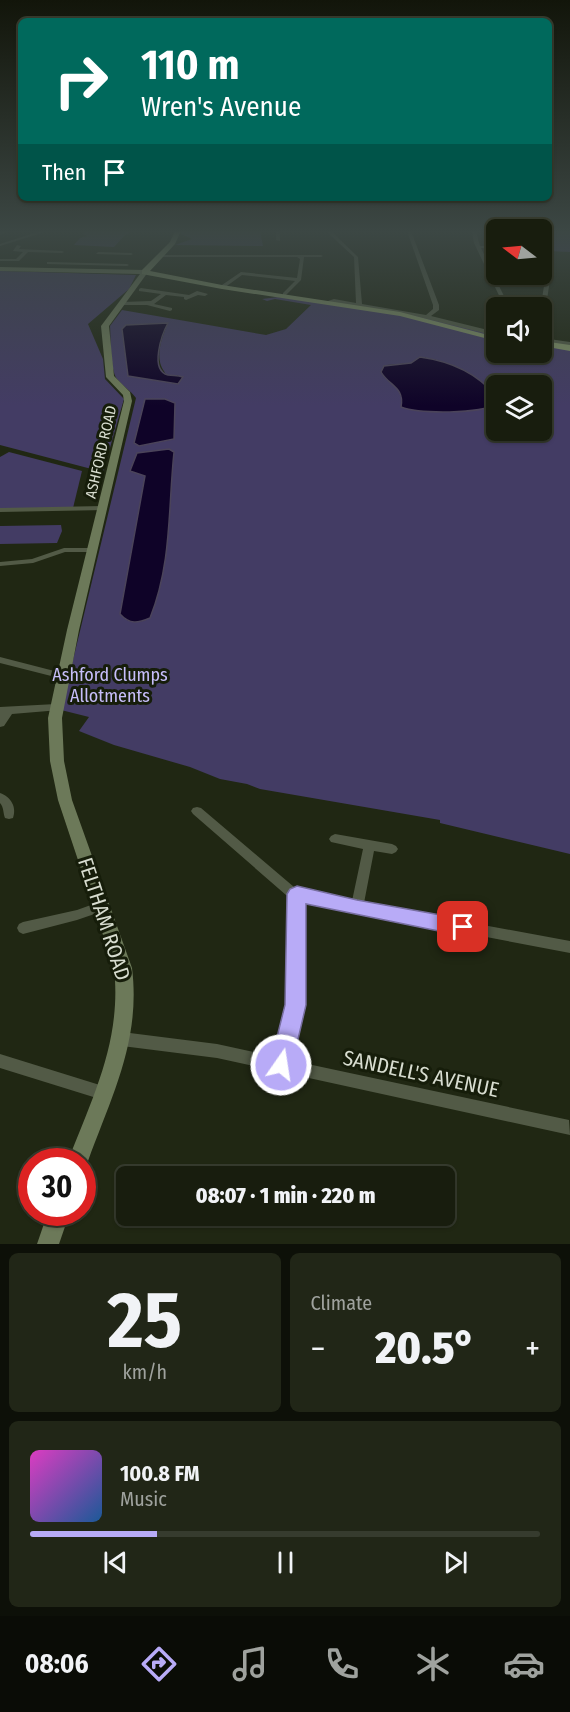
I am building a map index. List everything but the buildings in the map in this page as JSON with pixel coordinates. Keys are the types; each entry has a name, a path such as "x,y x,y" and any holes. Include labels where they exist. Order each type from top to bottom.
{"main road":[{"name":"ASHFORD ROAD","path":"56,708 128,401 127,394 110,376 105,329 133,289"},
{"path":"235,289 400,314 486,334"},
{"path":"552,343 570,346"},
{"name":"FELTHAM ROAD","path":"56,708 57,760 65,800 128,988 122,1039 83,1148"},
{"path":"48,1244 54,1226"}],"street":[{"path":"285,294 290,289"},
{"path":"358,289 359,305"},
{"path":"427,317 436,310 430,289"},
{"path":"141,290 154,290 188,297 205,294"},
{"path":"148,304 165,293"},
{"path":"327,303 331,301 427,317 486,333"},
{"path":"122,304 148,304 167,310 177,304"},
{"path":"0,510 103,508"},
{"path":"0,564 33,561 64,550 93,550"},
{"path":"0,660 63,676"},
{"path":"0,723 4,711 56,708"},
{"path":"0,797 8,802 9,815"},
{"path":"197,811 297,894 357,908 570,947"},
{"path":"335,839 392,849"},
{"path":"357,908 369,846"},
{"path":"281,1065 295,1005 297,894"},
{"path":"23,928 77,915 102,906"},
{"name":"SANDELL'S AVENUE","path":"122,1039 217,1051 569,1128"},
{"path":"0,1061 103,1092"}],"green space":[{"path":"0,289 129,289 88,324 103,359 105,379 124,399 103,472 0,445"},
{"name":"Ashford Clumps Allotments","path":"278,297 387,309 486,332 486,363 552,363 552,341 570,344 570,854 440,823 440,820 260,789 220,779 190,767 114,745 79,731 89,717 61,710 136,398 115,376 110,326 122,310 266,335 286,329 311,305 275,299 267,301 262,299","holes":["168,323 161,343 160,363 167,375 178,375 178,384 128,376","420,357 452,365 486,386 486,375 552,375 552,441 486,441 486,408 449,412 422,411 402,407 402,397 398,388 383,375 387,365 411,363","174,452 170,487 144,489 145,476"]},
{"path":"9,452 82,471 73,508 0,509 0,457"},
{"path":"61,525 62,531 57,543 0,544 0,526"}],"shaded area":[{"path":"168,323 159,351 159,366 162,372 168,375 183,377 178,384 128,376 122,329 126,325"},
{"path":"420,357 462,369 486,386 486,408 450,412 422,411 401,407 402,400 399,391 381,372 384,366 411,363"},
{"path":"145,399 165,399 175,403 174,439 139,446 134,443"},
{"path":"169,449 174,452 168,536 162,577 150,618 138,622 131,621 120,614 145,476 130,471 137,453"}],"route":[{"path":"281,1065 295,1005 297,894 357,908 463,927"}]}
